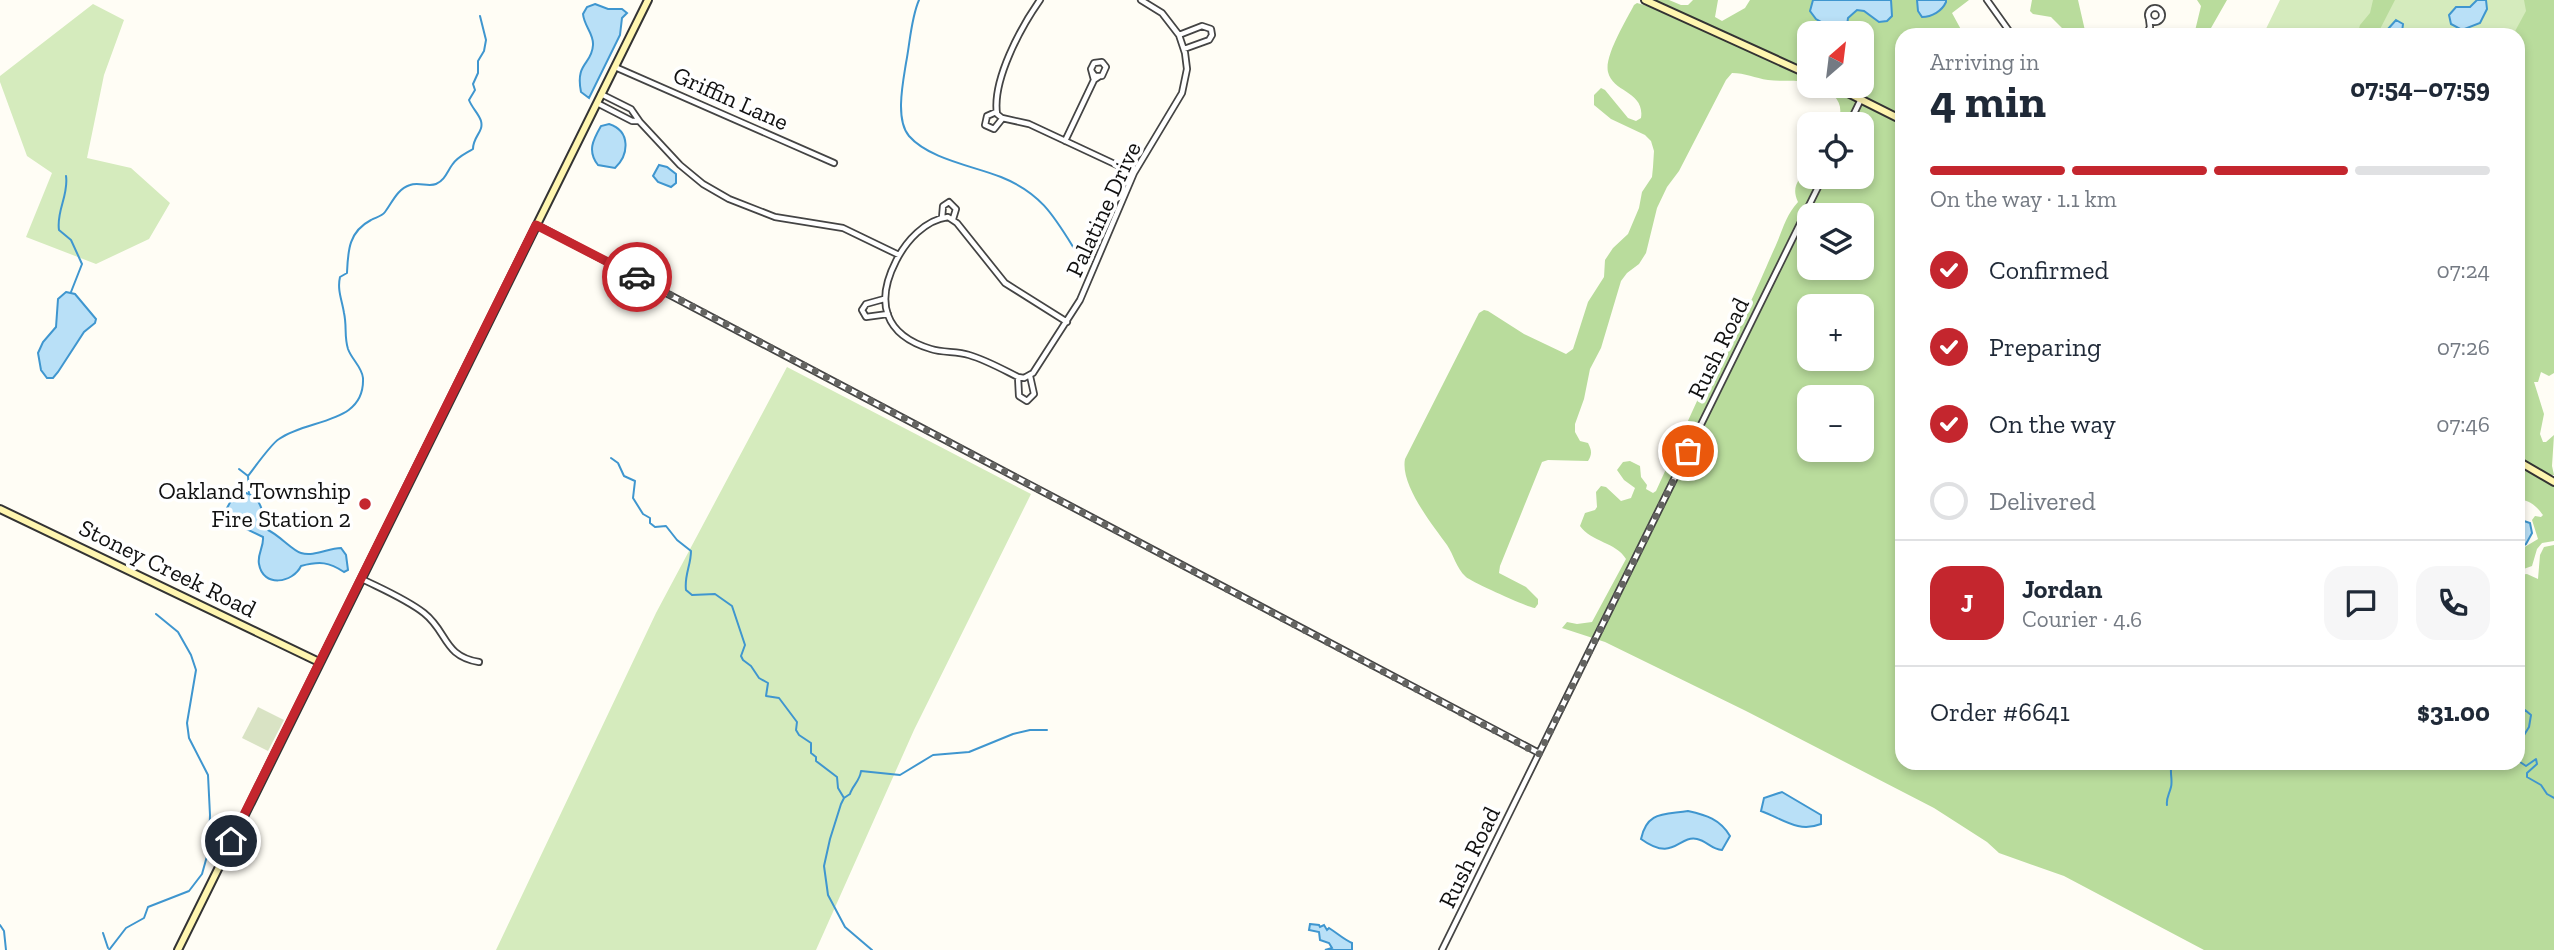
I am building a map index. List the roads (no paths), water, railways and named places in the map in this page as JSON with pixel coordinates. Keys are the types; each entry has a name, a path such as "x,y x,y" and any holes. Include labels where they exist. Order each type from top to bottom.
{"main road":[{"path":"178,950 648,0"},
{"path":"1644,0 1797,69"},
{"path":"1861,99 1895,116"},
{"path":"2525,465 2554,482"},
{"name":"Stoney Creek Road","path":"0,509 319,662"}],"street":[{"path":"996,112 1008,58 1019,33 1040,0"},
{"name":"Palatine Drive","path":"899,255 888,278 884,299 888,314 898,331 918,344 936,351 975,356 1018,377 1019,396 1027,401 1034,394 1030,376 1067,322 1093,273 1134,173 1182,93 1187,69 1179,35 1161,13 1142,0"},
{"path":"1987,0 2007,28"},
{"path":"2159,9 2162,18 2157,23 2150,27 2150,10 2159,9"},
{"path":"2149,19 2157,23"},
{"path":"1179,35 1202,26 1211,29 1209,40 1184,49"},
{"path":"1065,141 1094,80 1107,70 1102,62 1093,65 1094,80"},
{"name":"Griffin Lane","path":"615,66 834,163"},
{"path":"1092,72 1100,76"},
{"path":"601,94 631,109 680,165 703,184 729,199 775,217 843,228 899,255 915,234 942,218 953,219 1005,284 1067,322"},
{"path":"1855,112 1861,99"},
{"path":"597,103 632,121 640,122"},
{"path":"996,112 1002,118 1029,124 1134,173"},
{"path":"996,112 985,118 985,125 994,129 1002,118"},
{"name":"Rush Road","path":"1442,950 1816,189"},
{"path":"942,218 943,206 949,202 956,209 953,219"},
{"path":"536,225 1539,754"},
{"name":"Palatine Drive","path":"884,299 866,304 862,310 866,317 888,314"},
{"path":"1018,377 1030,376"},
{"path":"361,578 423,612 432,620 447,646 468,660 479,662"}],"water":[{"path":"1813,0 1891,0 1892,16 1887,21 1879,22 1864,11 1857,10 1848,21 1820,21 1810,11"},
{"path":"1917,0 1946,2 1936,13 1922,17 1918,11"},
{"path":"2477,0 2486,0 2487,9 2480,23 2467,28 2458,28 2451,24 2449,15 2456,7 2470,7"},
{"path":"595,4 608,9 622,9 627,13 622,18 620,35 589,98 581,92 580,82 582,69 590,57 593,45 583,14 587,7"},
{"path":"2396,20 2403,24 2402,28 2389,28"},
{"path":"609,124 621,132 626,144 623,157 615,168 598,165 592,150 601,126"},
{"path":"659,165 676,174 676,183 671,187 658,182 653,176"},
{"path":"66,292 75,294 96,319 84,332 58,372 53,378 47,378 41,370 38,353 43,342 56,327 58,299"},
{"path":"246,493 252,495 262,508 268,530 301,553 311,554 341,548 346,555 348,570 344,572 329,564 314,563 301,566 297,572 285,579 272,580 266,577 259,564 263,537 236,524 227,508 233,497"},
{"path":"2525,521 2530,523 2532,533 2526,544"},
{"path":"1782,792 1821,815 1821,824 1798,826 1761,811 1764,798"},
{"path":"1688,811 1701,814 1722,825 1730,836 1722,850 1697,839 1661,849 1641,839 1652,819 1664,814"},
{"path":"1310,924 1320,927 1324,925 1327,930 1329,928 1352,943 1352,950 1325,950 1332,948 1329,943 1320,940 1319,932 1309,930"}],"waterway":[{"path":"919,0 912,23 901,101 902,121 909,136 928,151 1001,177 1026,190 1053,216 1075,250"},
{"path":"248,476 279,439 345,412 355,404 361,393 362,374 347,344 339,291 340,277 347,273 351,243 363,225 383,214 405,187 439,182 456,160 473,149 482,125 469,100 475,90 473,84 478,73 478,61 486,40 480,16"},
{"path":"66,176 59,230 71,240 82,264 71,292"},
{"path":"611,458 618,463 624,476 635,481 633,498 643,514 650,518 650,523 655,527 666,526 677,540 691,551 686,590 692,595 715,594 732,606 745,645 741,656 743,660 759,678 768,683 766,696 779,698 797,722 796,730 799,735 811,743 811,753 816,757 816,761 837,777 838,788 844,798"},
{"path":"239,469 248,476 249,494"},
{"path":"109,950 126,928 144,918 148,907 189,891 202,874 209,849 208,775 189,738 187,723 196,670 178,632 156,614"},
{"path":"2525,710 2531,715 2525,734"},
{"path":"872,950 845,927 828,895 824,866 841,804 850,794 861,771 900,775 933,755 969,752 1013,734 1047,730"},
{"path":"2525,765 2536,759 2537,764 2527,773 2527,777 2541,785 2547,794 2554,798"},
{"path":"2167,805 2171,770"},
{"path":"0,925 4,931 6,950"},
{"path":"103,933 108,948"}],"place":[{"name":"Oakland Township Fire Station 2","path":"365,504"}]}
